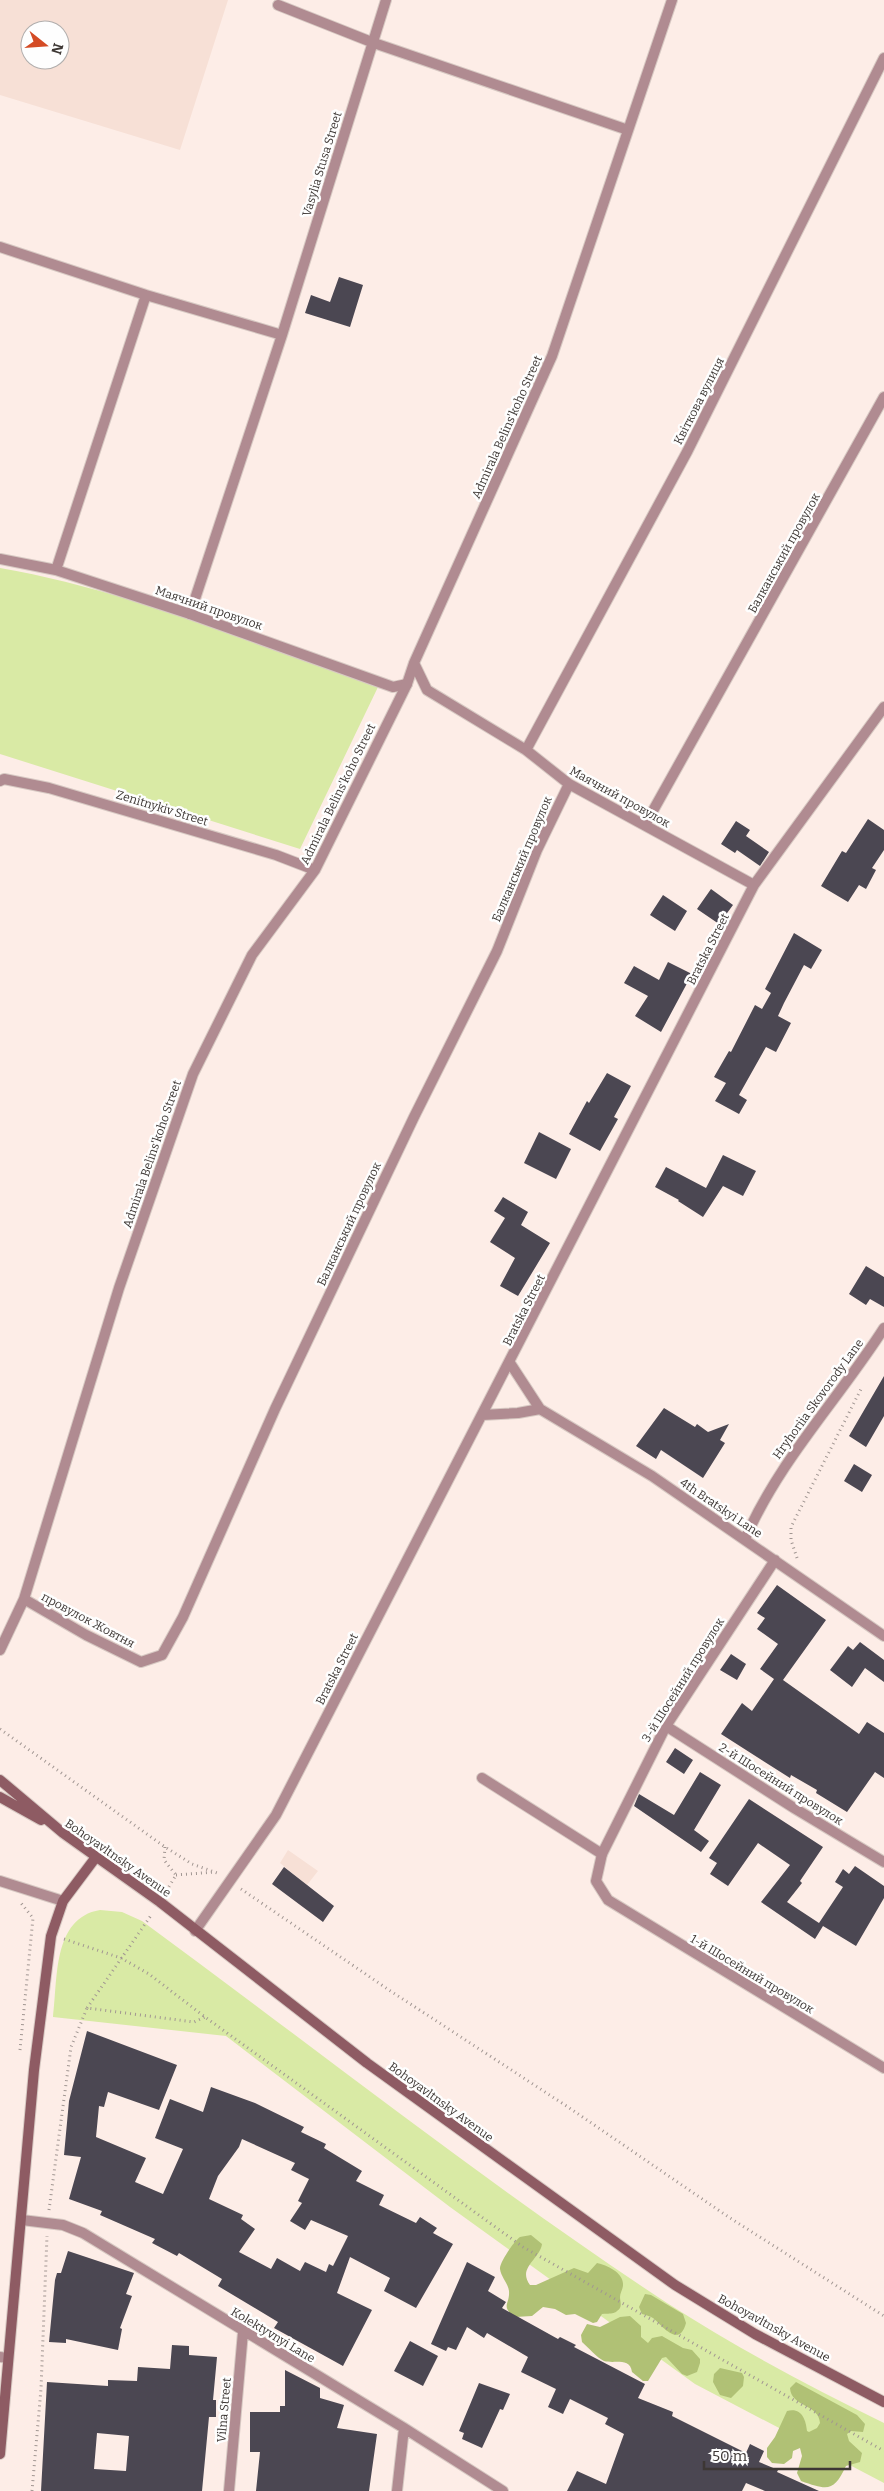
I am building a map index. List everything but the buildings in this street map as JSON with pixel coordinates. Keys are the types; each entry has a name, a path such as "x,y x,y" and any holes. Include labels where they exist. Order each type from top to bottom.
{"main road":[{"path":"0,1780 63,1833"},
{"name":"Bohoyavltnsky Avenue","path":"0,1797 63,1833 160,1902 366,2063 674,2285 755,2334 884,2402"},
{"path":"0,2454 4,2357 22,2220 34,2070 51,1936 63,1902 96,1857"}],"street":[{"name":"Vasylia Stusa Street","path":"190,614 282,336 386,0"},
{"name":"Admirala Belins'koho Street","path":"0,1650 24,1599 119,1288 193,1074 252,955 315,870 408,684 414,663 552,356 672,0"},
{"path":"278,5 374,43 628,130"},
{"name":"Квіткова вулиця","path":"526,750 687,452 884,58"},
{"path":"0,247 146,295 282,336"},
{"path":"56,570 146,295"},
{"name":"Балканський провулок","path":"645,825 884,397"},
{"name":"Маячний провулок","path":"0,559 56,570 190,614 393,687 408,684"},
{"name":"Маячний провулок","path":"414,663 427,690 526,750 569,784 754,886"},
{"name":"Bratska Street","path":"195,1931 228,1880 276,1815 754,886 884,707"},
{"name":"Zenitnykiv Street","path":"0,781 4,779 49,788 276,855 315,870"},
{"name":"Балканський провулок","path":"141,1662 162,1656 183,1617 275,1409 414,1116 496,951 537,850 569,784"},
{"name":"Hryhoriia Skovorody Lane","path":"745,1539 758,1509 790,1457 864,1359 884,1328"},
{"name":"4th Bratskyi Lane","path":"510,1363 540,1409 652,1476 884,1636"},
{"path":"482,1415 518,1413 540,1409"},
{"name":"3-й Шосейний провулок","path":"608,1900 596,1881 602,1854 666,1726 775,1560"},
{"name":"провулок Жовтня","path":"24,1599 86,1635 141,1662"},
{"name":"2-й Шосейний провулок","path":"666,1726 794,1808 884,1862"},
{"path":"482,1778 602,1854"},
{"path":"3,1882 63,1902"},
{"name":"1-й Шосейний провулок","path":"608,1900 884,2068"},
{"name":"Kolektyvnyi Lane","path":"22,2220 48,2222 83,2234 404,2428 503,2491"},
{"name":"Vilna Street","path":"229,2491 243,2332"},
{"path":"397,2491 404,2428"}],"path":[{"path":"805,1582 791,1540 791,1527 863,1386"},
{"path":"0,1729 165,1847 192,1864 217,1872 389,1990 568,2107 730,2218 884,2316"},
{"path":"165,1847 164,1860 176,1875"},
{"path":"176,1875 217,1872"},
{"path":"32,2491 41,2389 48,2222 71,2047 87,2008 160,1902 176,1875"},
{"path":"3,1882 33,1918 20,2053"},
{"path":"32,1932 85,1944 122,1958 149,1974 205,2017 523,2247 884,2451"},
{"path":"87,2008 194,2022 205,2017"}],"shaded area":[{"path":"0,0 228,0 180,150 0,95"},
{"path":"288,1850 318,1871 307,1885 280,1863"}],"green space":[{"path":"0,568 96,590 144,604 191,619 378,687 300,849 0,754"},
{"path":"100,1910 122,1912 142,1921 467,2164 667,2303 720,2336 774,2366 884,2423 884,2483 695,2384 450,2207 226,2036 53,2017 57,1969 65,1938 73,1925 84,1915"},
{"path":"531,2235 542,2244 526,2274 530,2285 536,2285 574,2268 588,2273 597,2263 601,2264 618,2273 623,2281 620,2297 621,2306 619,2309 614,2313 602,2314 597,2322 593,2323 575,2314 566,2315 555,2309 543,2307 532,2316 515,2317 510,2313 507,2308 509,2291 500,2266 520,2237"},
{"path":"645,2294 651,2295 683,2314 686,2323 683,2331 674,2335 653,2318 642,2314 639,2307"},
{"path":"630,2316 641,2326 641,2337 648,2343 652,2338 662,2336 683,2348 692,2350 700,2359 697,2372 687,2376 682,2374 666,2357 662,2358 648,2381 643,2381 632,2372 628,2364 604,2361 582,2342 581,2335 587,2324 600,2327 620,2317"},
{"path":"720,2368 742,2373 744,2377 743,2386 731,2398 720,2395 713,2382 714,2374"},
{"path":"796,2382 857,2415 865,2424 863,2432 851,2431 847,2434 849,2441 862,2453 860,2462 846,2466 838,2480 830,2487 801,2481 797,2473 802,2456 800,2448 793,2451 792,2458 784,2464 772,2463 767,2457 767,2448 775,2437 787,2411 799,2412 804,2418 807,2431 809,2432 817,2428 820,2423 815,2412 795,2399 792,2394 790,2388"}]}
